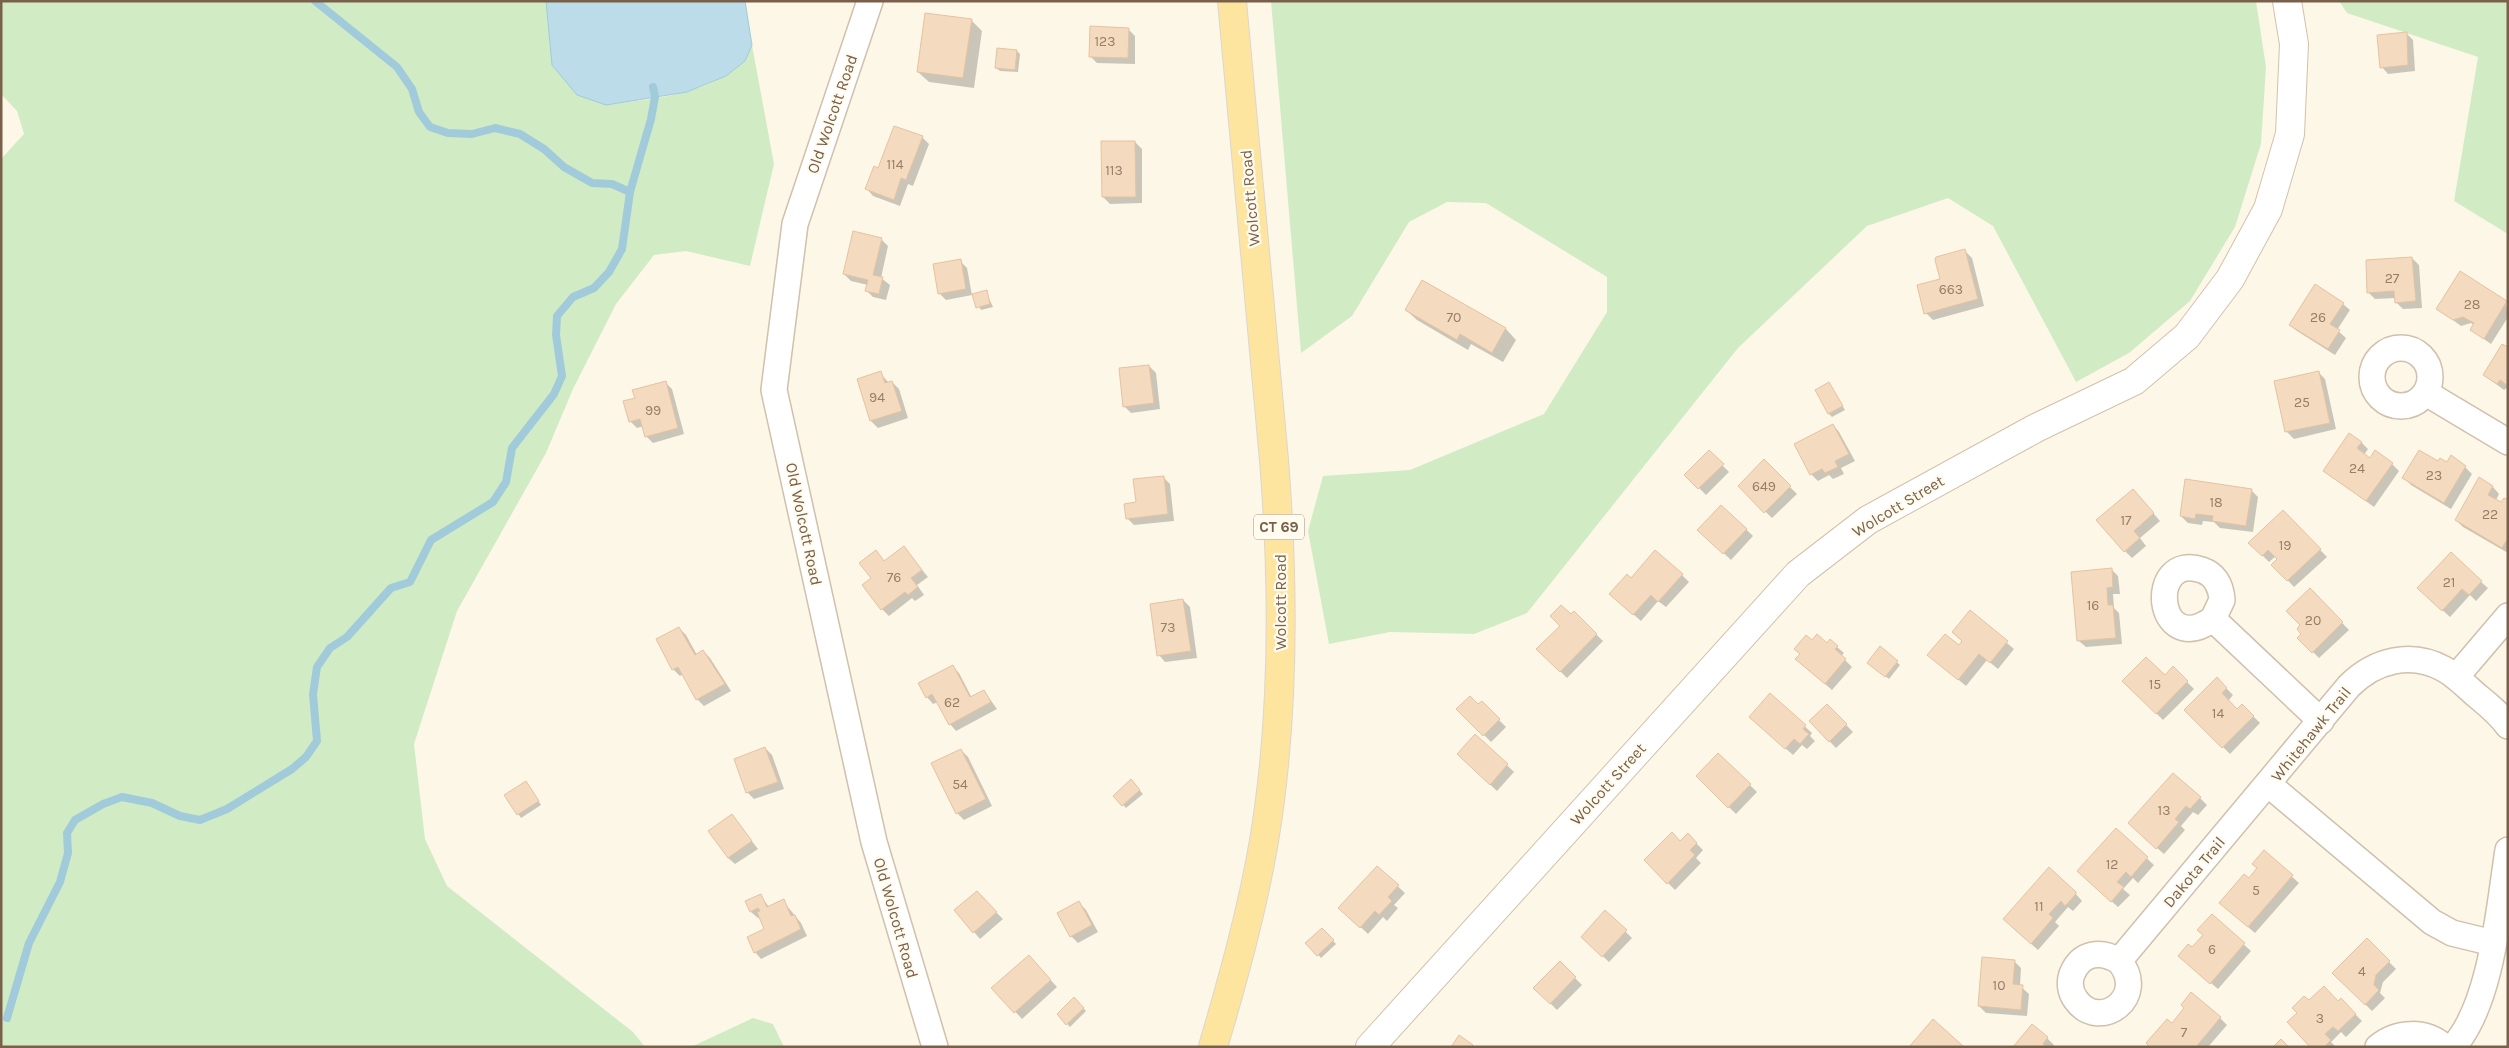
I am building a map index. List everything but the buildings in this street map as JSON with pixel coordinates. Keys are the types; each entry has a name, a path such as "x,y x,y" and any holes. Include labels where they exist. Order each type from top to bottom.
{"main road":[{"name":"Wolcott Road","path":"1213,1047 1244,938 1264,840 1277,728 1281,628 1280,533 1275,469 1232,1"},
{"name":"Wolcott Street","path":"1370,1047 1798,574 1868,520 2036,428 2134,381 2187,336 2230,279 2268,209 2290,134 2294,44 2287,1"}],"street":[{"name":"Old Wolcott Road","path":"870,1 795,224 774,390 874,842 935,1047"},
{"path":"2426,393 2508,442"},
{"path":"2456,677 2508,616"},
{"path":"2213,619 2321,721"},
{"name":"Whitehawk Trail","path":"2493,943 2452,932 2432,922 2268,784 2358,677 2384,663 2401,660 2424,661 2446,670 2493,709 2508,726"},
{"name":"Dakota Trail","path":"2119,961 2268,784"},
{"path":"2453,1047 2470,1023 2493,943 2508,850"},
{"path":"2378,1047 2394,1037 2410,1034 2427,1036 2444,1047"}],"green space":[{"path":"1,1 546,1 552,65 606,105 668,96 708,84 726,75 741,62 752,45 774,164 750,266 686,251 654,255 616,304 573,389 546,453 457,611 414,744 425,839 447,886 633,1032 645,1047 1,1047 1,159 24,134 17,111 1,94"},
{"path":"1271,1 2256,1 2266,67 2261,144 2235,227 2190,301 2129,353 2076,382 1993,226 1948,198 1867,226 1738,348 1527,613 1474,634 1390,632 1329,644 1308,531 1323,476 1410,470 1544,414 1607,312 1607,277 1486,203 1447,202 1409,222 1352,316 1301,353"},
{"path":"2339,1 2508,1 2508,234 2454,201 2478,57 2347,13"},
{"path":"753,1018 773,1024 784,1047 691,1047"}],"water":[{"path":"546,1 745,1 752,45 745,61 726,76 687,92 606,105 577,95 552,65"}],"waterway":[{"path":"315,1 397,67 412,89 419,112 430,127 448,133 472,134 495,128 520,134 544,149 564,167 592,183 612,184 630,192"},
{"path":"7,1018 29,943 60,882 68,853 67,833 75,820 103,804 122,797 152,803 180,816 200,820 227,809 292,769 306,757 317,741 313,694 317,667 330,648 347,637 391,588 410,582 431,540 493,502 506,482 512,448 554,394 562,376 556,335 557,316 573,297 594,288 609,272 622,249 630,192 651,119 655,97 653,87"}]}
